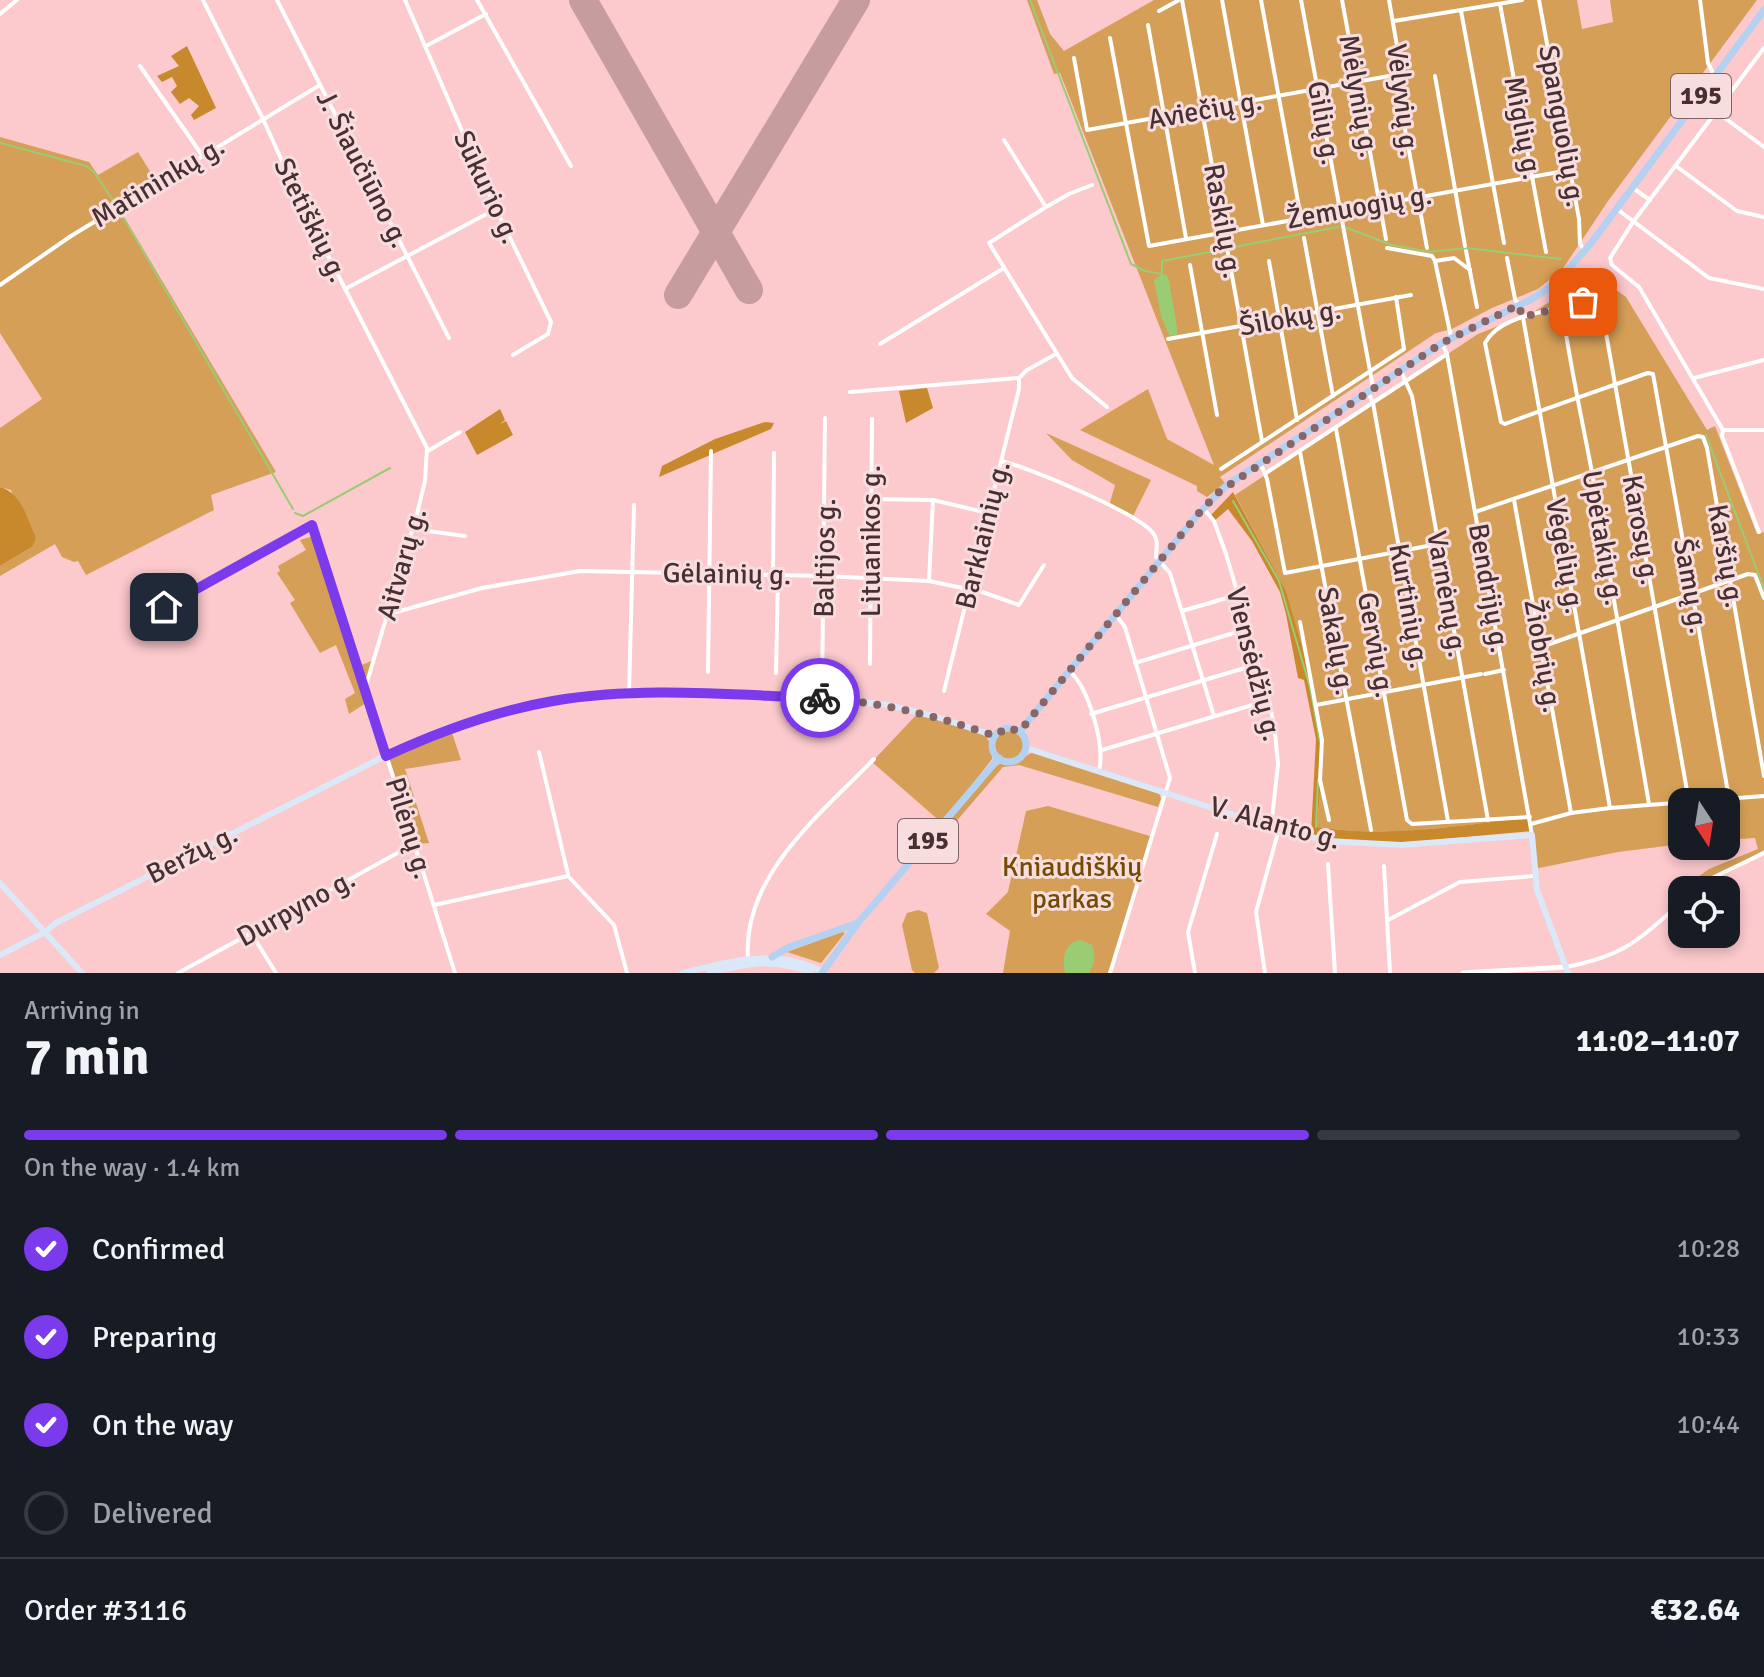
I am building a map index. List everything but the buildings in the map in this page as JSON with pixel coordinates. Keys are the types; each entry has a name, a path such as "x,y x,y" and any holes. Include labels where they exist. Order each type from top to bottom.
{"main road":[{"name":"195","path":"1020,731 1203,508 1227,485 1451,337 1550,287 1585,251 1764,10"},
{"path":"386,756 450,727 512,709 556,700 629,694 822,698 888,705 995,736"},
{"path":"999,758 993,748 995,736 1006,728 1020,731 1026,748"},
{"name":"195","path":"823,973 857,924 999,758 1015,761 1026,748"},
{"name":"V. Alanto g.","path":"1026,748 1275,828 1327,841 1378,846 1532,835"},
{"name":"Beržų g.","path":"0,955 56,923 386,756"},
{"path":"1532,835 1534,876 1541,905 1567,970"},
{"path":"0,883 82,973"},
{"path":"772,957 789,947 857,924"},
{"path":"683,973 748,958 772,957 798,961 823,973"},
{"path":"709,973 771,962 811,973"}],"street":[{"path":"0,14 17,0"},
{"name":"Stetiškių g.","path":"203,0 302,205 428,451"},
{"name":"J. Šiaučiūno g.","path":"277,0 449,338"},
{"name":"Sūkurio g.","path":"405,0 496,209 551,322 548,334 513,355"},
{"path":"477,0 571,166"},
{"path":"1159,11 1180,0"},
{"name":"Raskilų g.","path":"1180,0 1203,110 1262,441"},
{"path":"1222,0 1263,225"},
{"path":"1261,0 1301,218"},
{"name":"Gilių g.","path":"1301,0 1371,390"},
{"name":"Mėlynių g.","path":"1342,0 1386,239"},
{"name":"Vėlyvių g.","path":"1389,0 1401,69 1395,75 1427,248"},
{"path":"1393,21 1522,0"},
{"name":"Spanguolių g.","path":"1539,0 1581,247 1585,251"},
{"path":"1700,0 1708,63 1716,77"},
{"name":"Miglių g.","path":"1497,3 1546,252"},
{"path":"1461,11 1504,243"},
{"path":"426,46 486,14"},
{"path":"1148,25 1186,238"},
{"path":"1110,38 1125,124"},
{"path":"1759,532 1722,436 1723,430 1639,287 1611,262 1612,252 1633,222 1764,48"},
{"name":"Aviečių g.","path":"1074,58 1087,130 1395,75"},
{"path":"1756,59 1764,65"},
{"path":"140,66 202,155"},
{"path":"1435,76 1477,307"},
{"name":"Matininkų g.","path":"0,285 42,254 320,85"},
{"path":"1699,99 1764,147"},
{"name":"Žemuogių g.","path":"1125,124 1149,246 1570,170"},
{"path":"1004,140 1046,207"},
{"path":"1676,166 1737,211 1764,217"},
{"path":"1092,185 1069,194 989,243 1072,378 1107,407"},
{"path":"1633,188 1650,200"},
{"path":"345,289 496,209"},
{"path":"1617,209 1709,278 1764,289"},
{"path":"1304,238 1333,396"},
{"path":"1387,248 1432,256 1451,337"},
{"path":"1435,261 1454,258 1470,270"},
{"name":"Vėgėlių g.","path":"1507,258 1523,317 1610,808"},
{"path":"1269,261 1297,420"},
{"path":"1190,265 1217,415"},
{"path":"880,344 1005,268"},
{"name":"Šilokų g.","path":"1168,339 1411,295"},
{"path":"1221,469 1404,349 1396,298"},
{"name":"Karosų g.","path":"1558,308 1593,299 1600,303 1687,788"},
{"path":"1558,308 1523,317 1497,330 1485,343 1502,424 1615,385"},
{"name":"Upėtakių g.","path":"1558,308 1563,315 1592,473 1649,804"},
{"name":"Bendrijų g.","path":"1442,343 1447,354 1532,835"},
{"path":"850,392 1019,378 1056,354"},
{"path":"1266,473 1447,354"},
{"path":"1694,378 1764,360"},
{"name":"Varnėnų g.","path":"1401,370 1412,396 1488,820"},
{"name":"Šamų g.","path":"1615,385 1653,374 1727,788"},
{"name":"Barklainių g.","path":"944,691 1019,389 1019,378"},
{"name":"Kurtinių g.","path":"1371,390 1448,821"},
{"name":"Baltijos g.","path":"822,698 825,418"},
{"name":"Lituanikos g.","path":"870,664 872,419"},
{"name":"Gervių g.","path":"1336,429 1407,820 1412,824 1448,821"},
{"path":"1723,430 1764,430"},
{"path":"428,451 460,432"},
{"name":"Karšių g.","path":"1666,446 1698,436 1705,439 1764,776"},
{"path":"1475,512 1666,446"},
{"name":"Aitvarų g.","path":"365,689 413,529 425,481 428,451"},
{"path":"708,672 711,451"},
{"name":"Sakalų g.","path":"1300,452 1371,830"},
{"path":"774,453 776,673"},
{"path":"1001,461 1034,470 1132,518 1153,532 1157,540 1156,557 1170,573 1214,716"},
{"path":"1260,462 1266,473 1284,572 1438,544"},
{"path":"872,499 933,500 988,513"},
{"path":"929,581 933,500"},
{"name":"Žiobrių g.","path":"1514,500 1571,813"},
{"path":"629,694 634,505"},
{"name":"Viensėdžių g.","path":"1203,508 1214,521 1269,700 1278,764 1275,828 1256,905 1265,973"},
{"name":"Pilėnų g.","path":"164,607 312,525 455,973"},
{"path":"413,529 465,536"},
{"name":"Gėlainių g.","path":"389,614 482,588 580,571 929,581 969,589 1019,605 1044,565"},
{"path":"1541,647 1752,573 1764,598"},
{"path":"1182,611 1237,595"},
{"path":"1110,973 1170,778 1125,627 1116,615"},
{"path":"1300,622 1322,740 1320,780 1329,820"},
{"path":"1135,663 1247,629"},
{"path":"1091,714 1258,664"},
{"path":"1316,705 1504,670"},
{"path":"1070,672 1082,686 1102,750 1099,770"},
{"path":"1102,750 1269,700"},
{"path":"539,752 568,876 614,925 627,973"},
{"path":"748,958 753,919 778,861 874,759"},
{"path":"1740,797 1764,796"},
{"path":"1531,824 1571,813 1668,803"},
{"path":"1448,821 1530,817"},
{"path":"1195,973 1188,932 1217,834"},
{"name":"Durpyno g.","path":"178,973 414,844"},
{"path":"1716,876 1764,853"},
{"path":"1328,864 1335,973"},
{"path":"1384,866 1390,973"},
{"path":"434,905 568,876"},
{"path":"1388,920 1466,880 1534,876"},
{"path":"1463,973 1567,970 1632,944 1668,915"},
{"path":"251,933 276,973"}],"green space":[{"path":"1027,0 1037,0 1050,34 1064,51 1154,0 1577,0 1582,29 1613,22 1610,0 1757,0 1608,201 1562,270 1538,289 1452,329 1436,333 1220,477 1225,483 1207,497 1197,491 1197,486 1080,430 1148,389 1167,439 1214,465 1060,73 1054,74"},
{"path":"0,137 89,162 98,175 138,152 156,181 117,205 276,472 211,495 214,510 86,575 78,561 62,557 55,544 0,576 0,566 32,547 11,490 0,487 0,428 42,399 0,333"},
{"path":"1582,272 1592,273 1626,297 1707,430 1715,426 1757,534 1764,532 1764,850 1716,876 1699,876 1731,860 1740,860 1740,856 1758,849 1755,838 1740,839 1740,788 1668,788 1668,846 1534,869 1529,817 1397,831 1317,827 1324,744 1286,591 1235,495 1478,334 1532,313 1562,294"},
{"path":"1046,433 1151,480 1132,518 1109,506 1115,485 1072,460"},
{"path":"317,535 359,666 374,660 362,682 366,703 349,714 345,699 355,693 336,645 320,653 290,603 295,600 277,573 280,571 278,566 306,550 300,540"},
{"path":"919,712 977,731 985,736 991,747 992,759 942,823 872,762"},
{"path":"450,727 461,760 405,769 429,843 414,844 386,756"},
{"path":"1009,729 1015,730 1023,738 1023,750 1015,758 1009,759 1003,758 995,750 994,744 995,738 1003,730"},
{"path":"1033,752 1159,793 1161,799 1158,807 1019,765 1003,767 923,860 919,856 995,767 1001,763 1015,762"},
{"name":"Kniaudiškių parkas","path":"1048,806 1150,836 1109,973 1003,973 1010,931 986,914 1008,892 1026,811"},
{"path":"918,910 927,913 939,968 934,973 915,973 912,970 902,925 907,913"},
{"path":"845,933 821,963 787,952"}],"shaded area":[{"path":"187,46 216,108 194,120 191,115 199,106 189,98 180,104 171,92 177,86 172,77 162,82 157,76 179,66 171,56"},
{"path":"1162,274 1167,275 1169,281 1177,327 1175,336 1169,335 1161,316 1154,280"},
{"path":"927,388 933,408 906,423 899,391"},
{"path":"500,409 505,420 500,424 506,421 513,435 477,455 465,432"},
{"path":"765,422 774,423 771,429 659,477 662,466 715,439"},
{"path":"0,487 19,501 36,538 32,547 0,566"},
{"path":"1233,492 1286,591 1315,693 1324,744 1317,827 1397,831 1530,817 1532,831 1399,843 1326,838 1311,834 1316,739 1304,680 1298,678 1280,592 1252,541 1228,509 1214,521 1211,515"},
{"path":"1081,940 1092,945 1094,959 1091,970 1089,973 1065,973 1068,947"}],"waterway":[{"path":"1030,0 1131,264 1162,274 1162,261 1226,249"},
{"path":"0,143 86,166 94,172 115,203"},
{"path":"119,210 293,509"},
{"path":"1229,248 1338,227"},
{"path":"1347,228 1392,245 1429,252 1466,248 1561,259"},
{"path":"1706,435 1764,589"},
{"path":"295,513 303,516 390,468"},
{"path":"1233,501 1279,581 1310,687 1320,742"},
{"path":"1316,827 1318,780"}],"runway":[{"path":"583,0 749,290"},
{"path":"678,295 856,0"}],"way so far":[{"path":"820,698 888,705 995,736 1006,728 1020,731 1200,512 1236,478 1473,325 1518,305 1523,317 1583,302"}],"route":[{"path":"164,607 314,526 386,756 450,727 556,700 649,693 820,698"}]}
